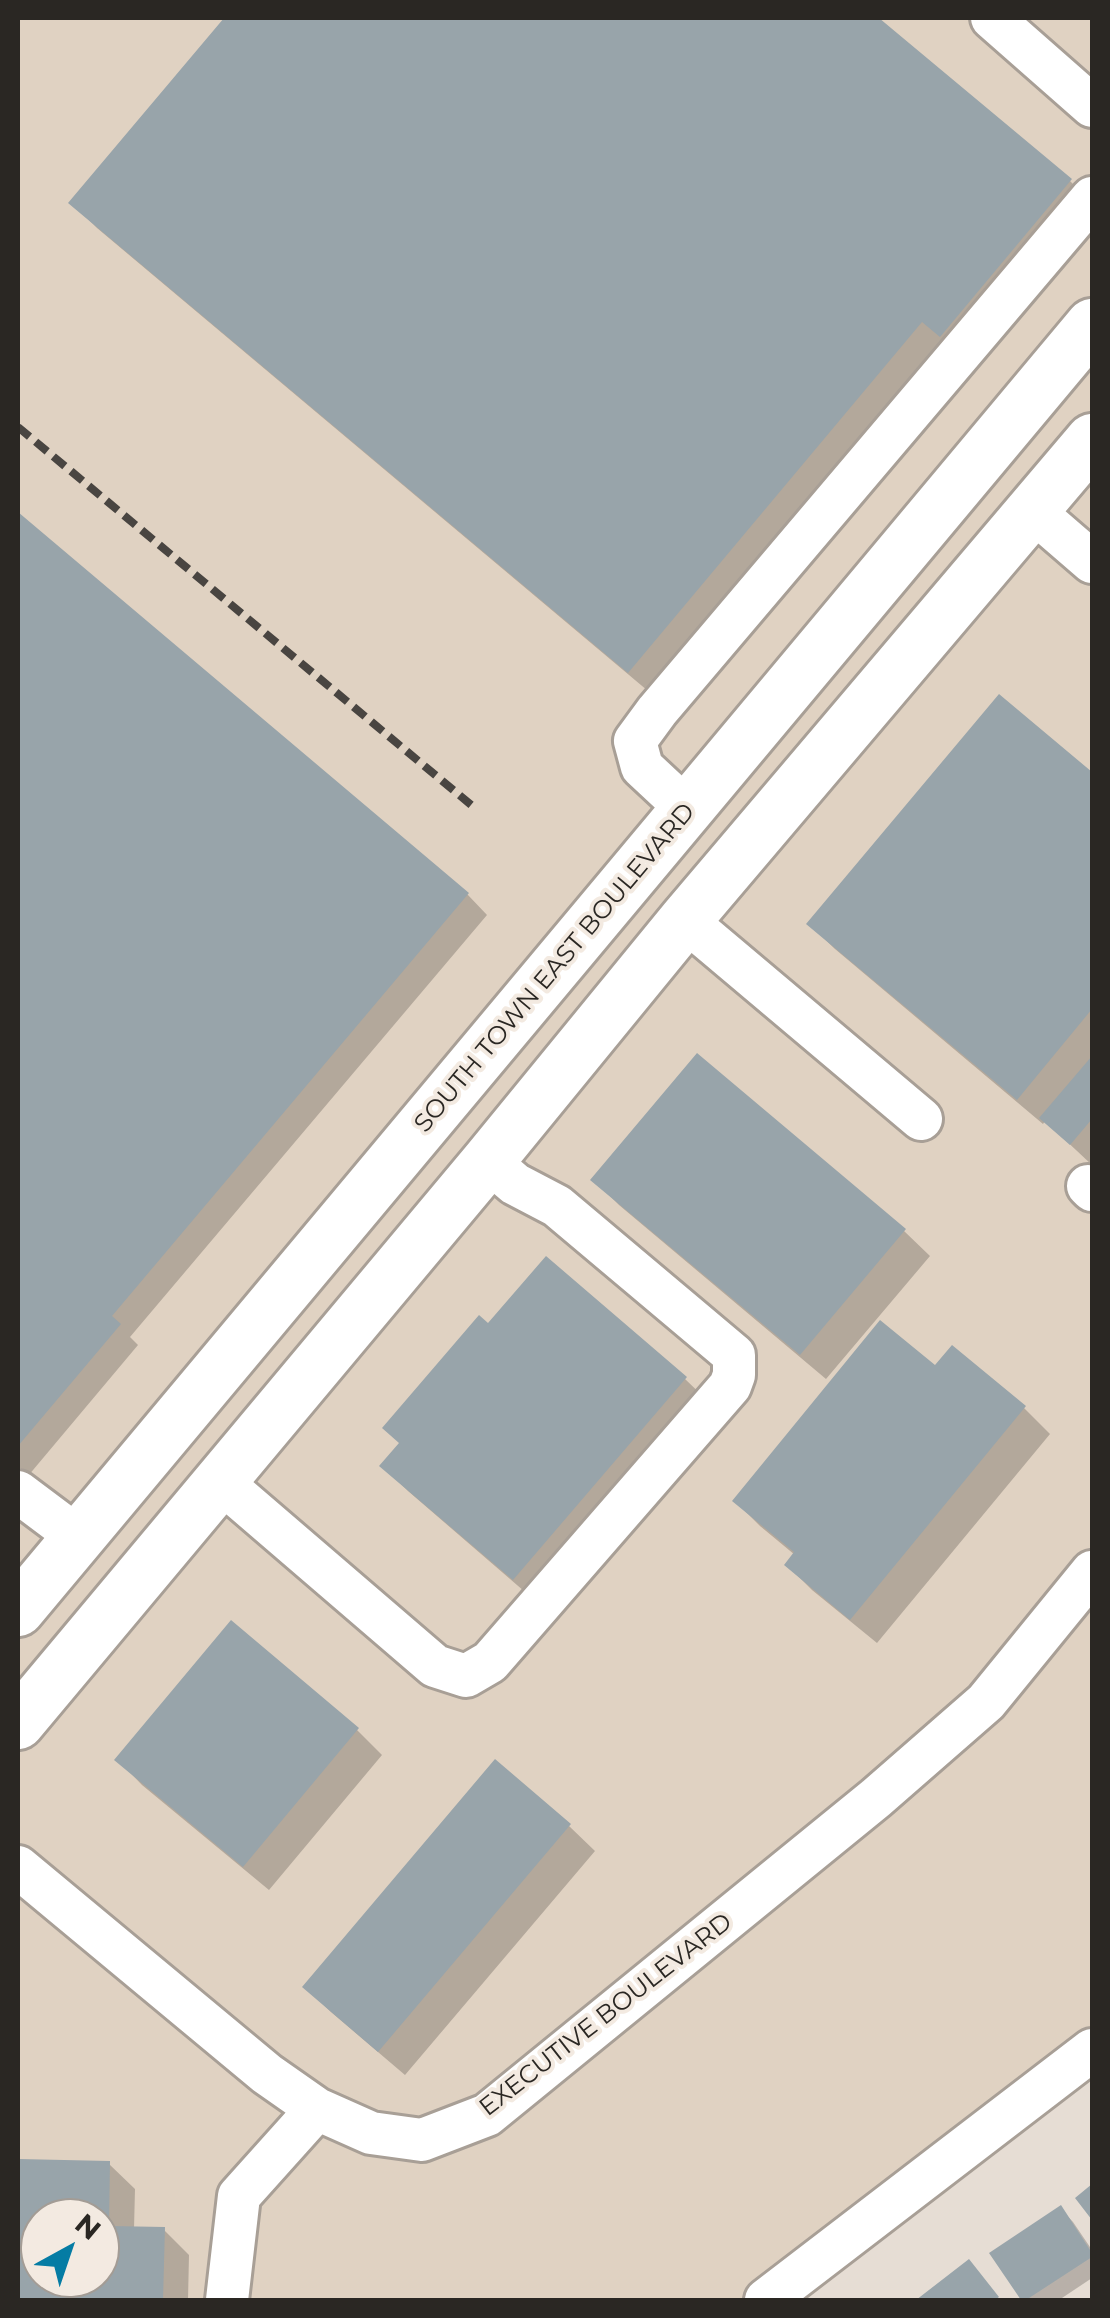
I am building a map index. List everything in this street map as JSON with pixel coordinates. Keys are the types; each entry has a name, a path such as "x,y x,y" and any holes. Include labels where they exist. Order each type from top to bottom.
{"main road":[{"name":"SOUTH TOWN EAST BOULEVARD","path":"18,1610 1092,325"},
{"path":"18,1723 685,920 1091,446"},
{"path":"633,874 685,920"}],"street":[{"path":"992,18 1092,106"},
{"path":"688,809 642,767 635,741 1092,198"},
{"path":"1034,510 1092,562"},
{"path":"685,920 921,1119"},
{"path":"220,1482 434,1666 466,1676 490,1662 730,1386 734,1355 557,1206 514,1184 488,1161"},
{"path":"18,1492 78,1538"},
{"name":"EXECUTIVE BOULEVARD","path":"18,1866 267,2074 317,2110 371,2133 422,2140 487,2115 861,1810 986,1702 1092,1572"},
{"path":"766,2300 1092,2050"},
{"path":"227,2300 239,2196 317,2110"}],"shaded area":[{"path":"18,18 1092,18 1092,2028 745,2300 18,2300"}],"building":[{"path":"224,18 879,18 1072,179 940,337 922,322 628,673 68,203"},
{"path":"18,512 469,893 112,1316 121,1324 18,1446"},
{"path":"999,694 1092,772 1092,1009 1017,1100 806,924"},
{"path":"697,1053 906,1229 800,1355 590,1180"},
{"path":"1092,1056 1092,1119 1070,1145 1039,1118"},
{"path":"546,1256 687,1377 513,1580 379,1466 399,1443 382,1428 479,1315 488,1323"},
{"path":"880,1320 935,1365 952,1345 1026,1406 850,1620 784,1565 794,1552 732,1501"},
{"path":"231,1620 359,1728 243,1867 114,1760"},
{"path":"495,1759 571,1824 378,2052 302,1987"},
{"path":"18,2159 110,2161 109,2198 20,2198 20,2298 120,2298 120,2226 165,2227 163,2300 18,2300"},
{"path":"1092,2184 1092,2220 1075,2198"},
{"path":"1061,2205 1092,2257 1021,2300 989,2253"},
{"path":"969,2259 999,2297 916,2300"}],"railway":[{"path":"18,427 476,809"}]}
